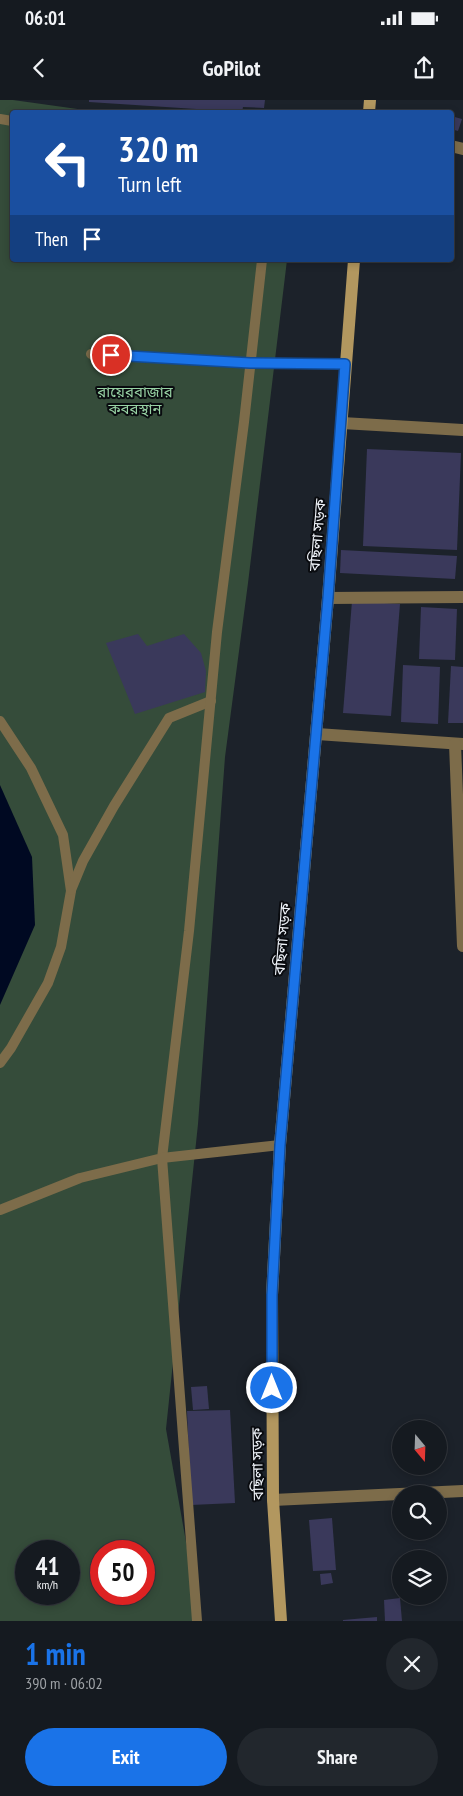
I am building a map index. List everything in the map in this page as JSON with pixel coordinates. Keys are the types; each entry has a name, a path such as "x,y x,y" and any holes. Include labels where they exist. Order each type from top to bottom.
{"main road":[{"name":"বছিলা সড়ক","path":"281,1621 273,1500 272,1295 280,1145 317,734 354,262"}],"street":[{"path":"342,423 463,430"},
{"path":"328,598 463,597"},
{"path":"317,734 459,744 463,946"},
{"path":"273,1500 463,1491"}],"lane":[{"path":"197,1621 162,1158 189,931 217,632 262,262"},
{"path":"91,354 250,363 345,364"},
{"path":"0,1063 11,1048 48,983 61,947 71,891 83,861 114,806 169,718 211,701"},
{"path":"0,721 31,768 63,835 71,891"},
{"path":"0,1210 80,1178 162,1158 280,1145"}],"green space":[{"name":"রায়েরবাজার কবরস্থান","path":"0,100 13,100 85,110 10,110 10,262 287,262 225,757 198,1124 166,1429 200,1621 0,1621"}],"water":[{"path":"0,785 32,857 35,925 0,1005"}],"building":[{"path":"89,100 265,100 264,108 243,107 242,110 211,110 89,102"},
{"path":"454,117 462,119 458,131 454,130"},
{"path":"367,449 461,453 457,550 363,546"},
{"path":"341,550 457,556 455,579 340,573"},
{"path":"352,601 400,604 391,716 343,713"},
{"path":"421,607 457,609 455,660 419,659"},
{"path":"138,634 147,646 184,634 201,653 206,671 205,692 135,714 106,643"},
{"path":"403,665 440,667 438,724 401,722"},
{"path":"451,666 463,667 463,723 448,723"},
{"path":"207,1386 209,1409 193,1410 191,1387"},
{"path":"230,1410 235,1503 191,1505 187,1411"},
{"path":"332,1518 336,1570 313,1571 309,1520"},
{"path":"331,1573 333,1583 321,1585 320,1574"},
{"path":"392,1599 392,1605 401,1605 402,1621 385,1621 384,1600"},
{"path":"377,1617 377,1621 343,1621 343,1620"}],"route":[{"path":"111,355 250,363 345,364 328,598 280,1145 272,1295 272,1388"}]}
